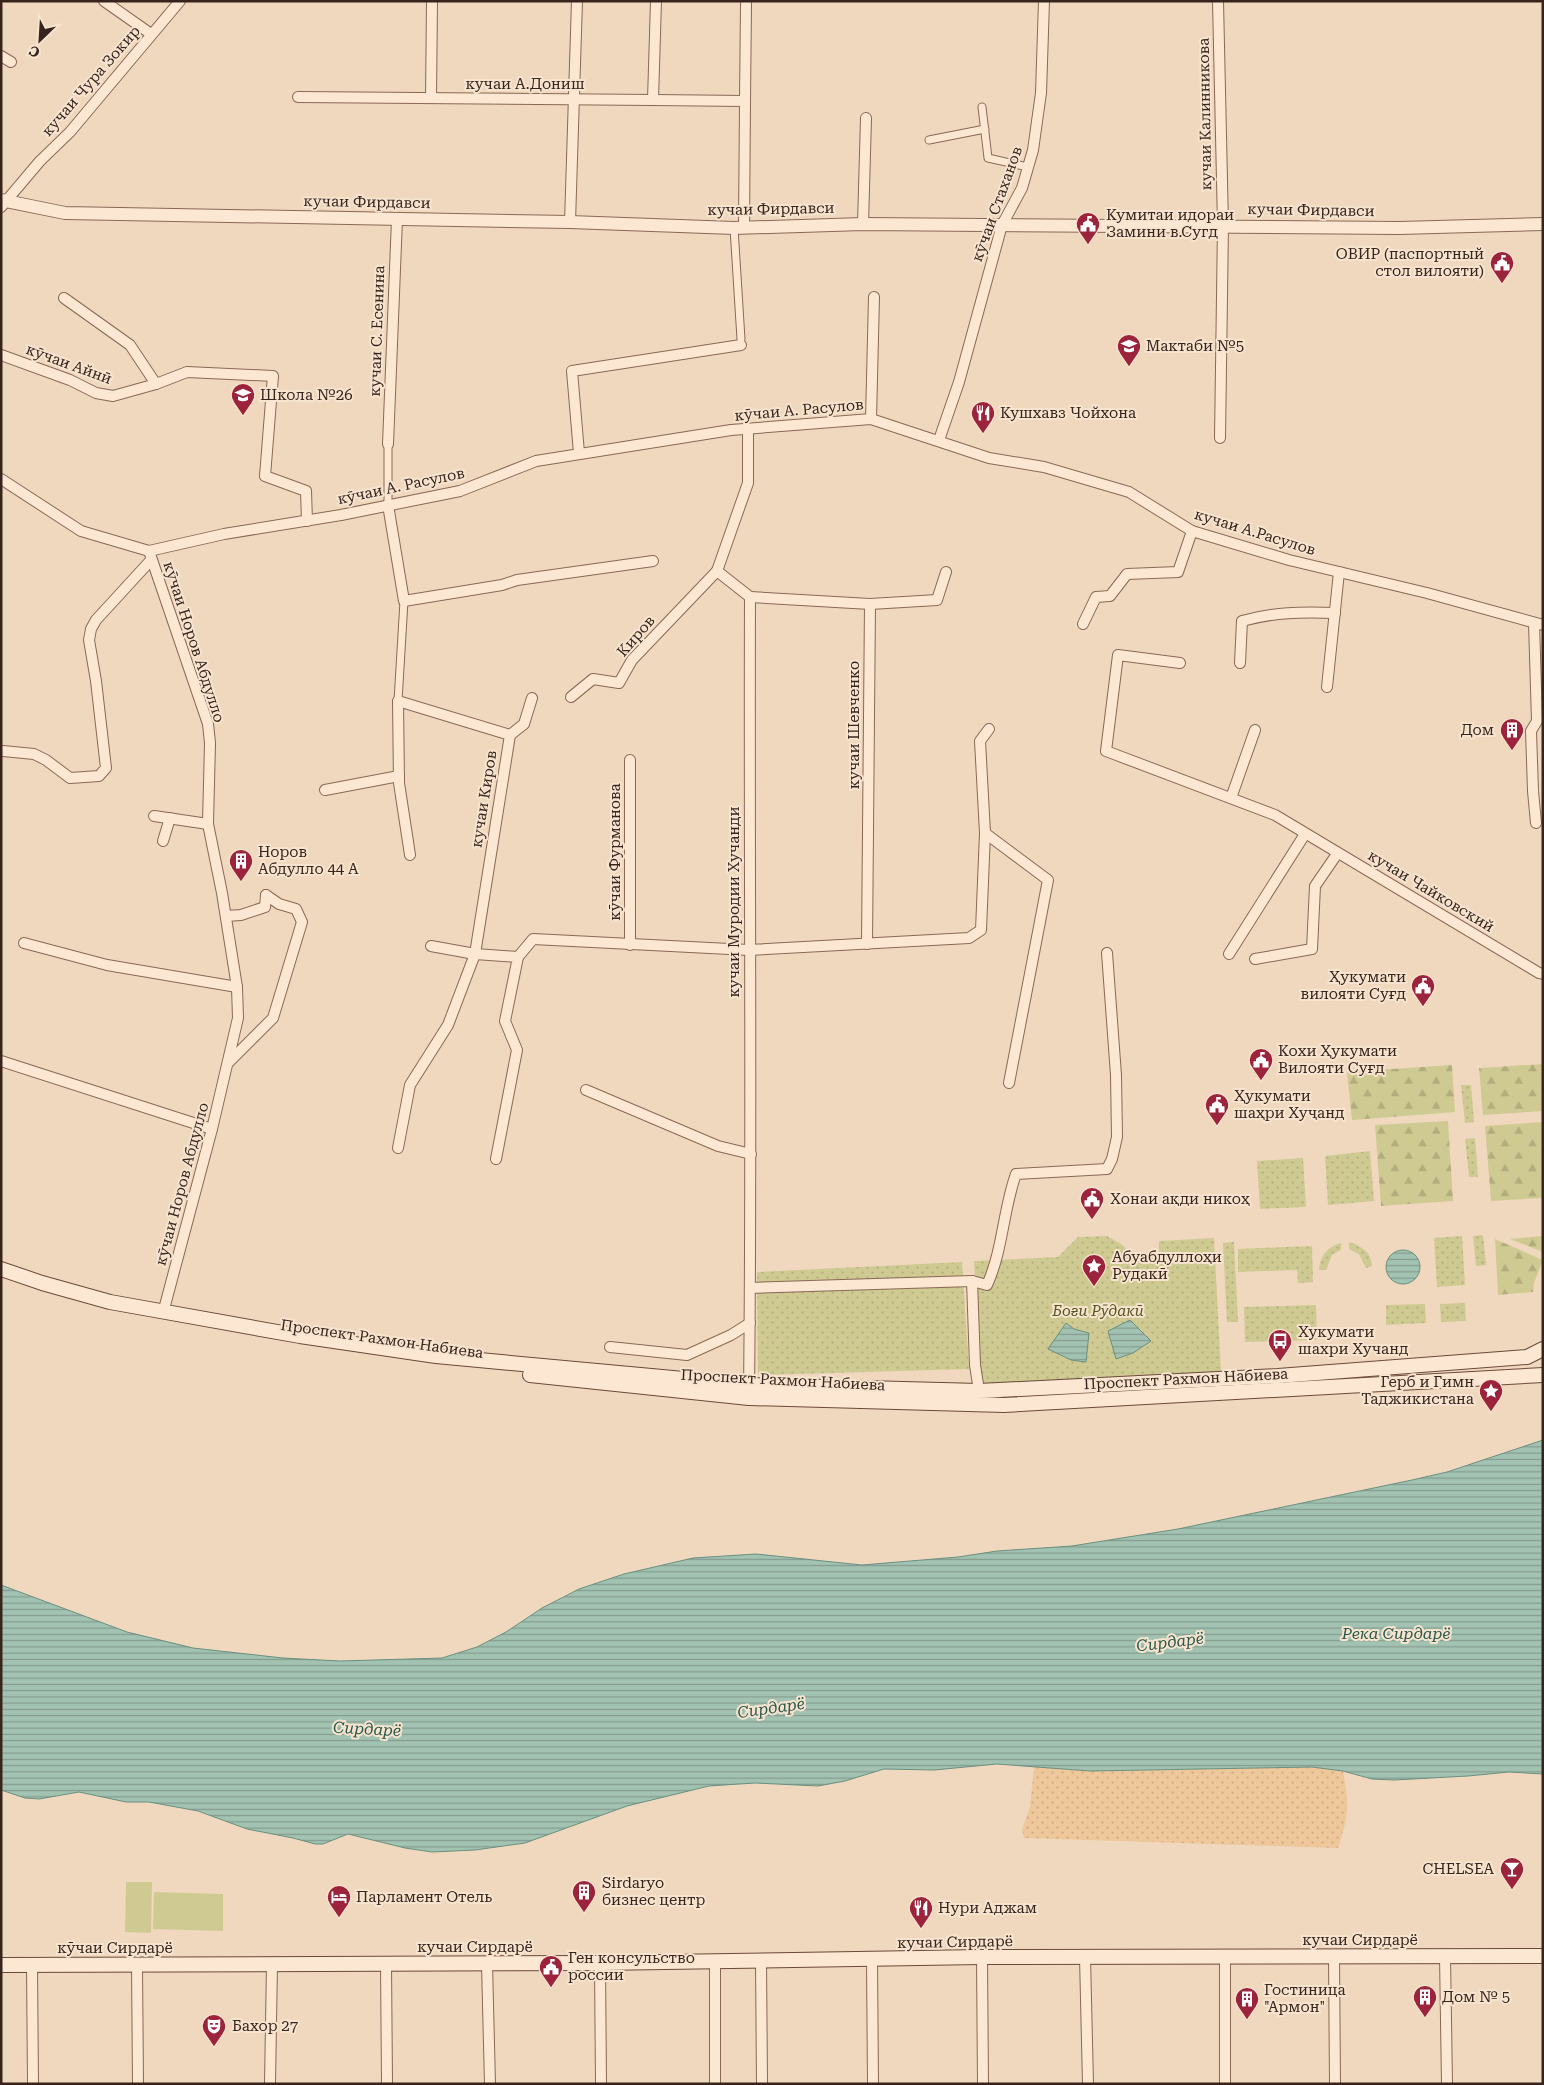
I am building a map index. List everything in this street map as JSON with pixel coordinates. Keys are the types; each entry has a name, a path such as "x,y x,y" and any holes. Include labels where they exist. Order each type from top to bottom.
{"main road":[{"name":"Проспект Рахмон Набиева","path":"1,1270 101,1300 163,1313 300,1336 436,1356 749,1391 828,1388 978,1391 1278,1376 1527,1357 1543,1349"},
{"name":"Проспект Рахмон Набиева","path":"1,1278 106,1310 156,1321 255,1337 462,1367 749,1391 1004,1405 1543,1375"},
{"name":"кучаи Сирдарё","path":"272,1964 600,1963 982,1957 1543,1956"},
{"name":"кӯчаи Сирдарё","path":"1,1965 272,1964"}],"street":[{"path":"104,1 150,34"},
{"name":"кучаи Чура Зокир","path":"2,203 40,161 70,132 150,34 180,1"},
{"path":"431,98 432,1"},
{"path":"570,222 575,99 576,1"},
{"path":"653,100 656,1"},
{"name":"кӯчаи Стаханов","path":"938,440 959,382 1002,225 1022,188 1033,150 1042,93 1044,1"},
{"name":"кучаи Калинникова","path":"1218,1 1223,225 1220,438"},
{"path":"579,454 572,371 741,342 739,228 747,3"},
{"path":"1,56 11,62"},
{"name":"кучаи А.Дониш","path":"298,97 745,101"},
{"path":"982,107 988,158 1028,167"},
{"path":"863,224 866,118"},
{"path":"929,140 985,129"},
{"name":"кучаи Фирдавси","path":"2,203 65,213 570,222 739,228 863,224 1223,225 1400,228 1543,224"},
{"name":"кучаи С. Есенина","path":"388,444 397,220"},
{"path":"871,419 874,297"},
{"path":"64,298 130,346 156,384"},
{"name":"кӯчаи Айнӣ","path":"1,355 70,380 96,393 113,396 156,384 186,372 273,376 265,476 306,491 307,521"},
{"name":"кӯчаи А. Расулов","path":"1,479 81,531 150,556 224,534 307,521 460,492 536,461 674,438 748,429 871,419 938,440"},
{"path":"748,429 748,483 717,571 750,597 870,604 938,600 946,572"},
{"name":"кучаи А.Расулов","path":"938,440 989,458 1044,468 1129,492 1192,531 1538,624"},
{"path":"388,444 388,505 404,601 398,701 399,776 410,855"},
{"path":"1083,624 1096,598 1110,596 1127,574 1178,572 1192,531"},
{"name":"кӯчаи Норов Абдулло","path":"3,751 34,754 46,760 70,778 99,776 103,773 106,768 89,640 90,629 150,556"},
{"name":"кӯчаи Норов Абдулло","path":"150,556 208,724 210,743 208,824 226,916 237,987 238,1018 212,1129 163,1313"},
{"path":"404,601 502,585 517,580 653,561"},
{"name":"Киров","path":"570,697 593,679 619,683 632,660 717,571"},
{"path":"1327,687 1339,572"},
{"name":"кучаи Муродии Хучанди","path":"749,1391 751,1154 749,950 750,597"},
{"name":"кучаи Шевченко","path":"867,944 870,604"},
{"path":"1240,664 1242,621 1266,614 1296,612 1335,613"},
{"path":"1536,823 1531,731 1537,721 1538,624"},
{"name":"кучаи Чайковский","path":"1180,664 1118,655 1106,751 1275,815 1337,854 1543,974"},
{"path":"510,735 524,724 532,698"},
{"name":"кучаи Киров","path":"398,701 510,735 475,954 448,1025 410,1085 398,1148"},
{"path":"496,1159 517,1050 506,1021 518,957 533,939 749,950 969,938 981,930 985,833 980,741 989,729"},
{"path":"1231,798 1255,730"},
{"name":"кӯчаи Фурманова","path":"630,760 630,945"},
{"path":"325,790 399,776"},
{"path":"154,816 208,824"},
{"path":"163,841 170,818"},
{"path":"985,833 1048,880 1009,1083"},
{"path":"1229,954 1305,834"},
{"path":"1255,959 1312,949 1315,886 1337,854"},
{"path":"226,916 242,915 264,907 266,894 278,904 296,909 302,922 273,1018 228,1062"},
{"path":"24,943 107,965 237,987"},
{"path":"431,946 475,954 518,957"},
{"path":"750,1288 972,1282 987,1285 995,1268 1008,1197 1016,1174 1106,1169 1112,1159 1116,1137 1116,1075 1107,953"},
{"path":"1,1061 212,1129"},
{"path":"586,1090 718,1146 751,1154"},
{"path":"972,1282 975,1364 978,1391"},
{"path":"610,1347 687,1355 731,1335 750,1323"},
{"path":"1225,1956 1225,2084"},
{"path":"1445,1956 1446,2084"},
{"path":"982,1957 984,2084"},
{"path":"1085,1957 1088,2084"},
{"path":"1334,1957 1334,2084"},
{"path":"872,1959 873,2084"},
{"path":"715,1960 715,2084"},
{"path":"761,1960 762,2084"},
{"path":"386,1963 387,2084"},
{"path":"600,1963 601,2084"},
{"path":"32,1964 33,2084"},
{"path":"270,2084 272,1964"},
{"path":"488,1964 490,2084"},
{"path":"137,1965 138,2084"}],"green space":[{"path":"1543,1064 1543,1111 1483,1115 1479,1068"},
{"path":"1452,1065 1455,1112 1352,1120 1347,1072"},
{"path":"1461,1085 1471,1085 1474,1122 1465,1123"},
{"path":"1448,1121 1453,1201 1381,1206 1375,1125"},
{"path":"1543,1122 1543,1198 1491,1201 1485,1126"},
{"path":"1475,1138 1478,1177 1469,1177 1465,1139"},
{"path":"1370,1151 1374,1201 1328,1205 1325,1156"},
{"path":"1303,1158 1306,1207 1260,1209 1257,1161"},
{"path":"1483,1235 1486,1265 1476,1266 1473,1236"},
{"name":"Боғи Рӯдакӣ","path":"1107,1236 1121,1244 1131,1253 1159,1252 1159,1241 1214,1238 1221,1372 980,1384 974,1261 1058,1257 1078,1237"},
{"path":"1462,1236 1465,1285 1437,1287 1434,1238"},
{"path":"1543,1236 1543,1252 1510,1239"},
{"path":"1495,1239 1543,1260 1534,1283 1533,1292 1498,1295"},
{"path":"1234,1242 1238,1322 1227,1322 1223,1243"},
{"path":"1349,1242 1358,1245 1368,1253 1372,1266 1366,1268 1359,1254 1349,1249"},
{"path":"1341,1243 1341,1250 1332,1255 1326,1270 1319,1270 1325,1253"},
{"path":"1312,1246 1313,1282 1298,1283 1297,1270 1238,1272 1238,1249"},
{"path":"962,1262 969,1369 758,1375 757,1272"},
{"path":"1465,1303 1466,1321 1441,1322 1440,1304"},
{"path":"1425,1304 1426,1323 1386,1325 1386,1305"},
{"path":"1316,1305 1317,1340 1245,1342 1244,1307"},
{"path":"126,1882 152,1882 151,1933 125,1932"},
{"path":"154,1892 223,1894 223,1931 153,1929"}],"sand":[{"path":"1034,1767 1090,1771 1312,1767 1343,1771 1347,1801 1346,1818 1338,1848 1024,1838 1022,1830 1030,1807"}],"water":[{"path":"1403,1250 1410,1251 1415,1255 1419,1260 1419,1274 1415,1279 1410,1283 1403,1284 1396,1283 1391,1279 1387,1274 1386,1267 1387,1260 1391,1255 1396,1251"},
{"path":"1130,1320 1151,1341 1133,1353 1116,1359 1108,1331"},
{"path":"1066,1323 1074,1329 1089,1333 1086,1362 1071,1360 1048,1349"},
{"name":"Река Сирдарё","path":"1543,1440 1543,1774 1509,1772 1394,1780 1372,1779 1343,1771 1312,1767 1090,1771 997,1764 934,1770 884,1769 845,1781 818,1786 755,1783 709,1786 627,1806 525,1843 475,1850 432,1852 405,1848 348,1834 323,1844 315,1844 247,1829 198,1811 149,1802 126,1802 79,1792 39,1799 25,1798 1,1790 1,1585 127,1632 193,1648 283,1658 340,1661 442,1658 477,1647 506,1632 542,1608 579,1589 624,1574 693,1558 756,1554 862,1565 958,1557 997,1551 1072,1546 1178,1529 1412,1480 1447,1472"}],"place":[{"name":"Кумитаи идораи Замини в.Сугд","path":"1088,245"},
{"name":"ОВИР (паспортный стол вилояти)","path":"1502,284"},
{"name":"Мактаби №5","path":"1129,367"},
{"name":"Школа №26","path":"243,416"},
{"name":"Кушхавз Чойхона","path":"983,434"},
{"name":"Дом","path":"1512,751"},
{"name":"Норов Абдулло 44 А","path":"241,882"},
{"name":"Ҳукумати вилояти Суғд","path":"1423,1007"},
{"name":"Кохи Ҳукумати Вилояти Суғд","path":"1261,1081"},
{"name":"Ҳукумати шаҳри Хуҷанд","path":"1217,1126"},
{"name":"Хонаи ақди никоҳ","path":"1092,1220"},
{"name":"Абуабдуллоҳи Рудакӣ","path":"1094,1287"},
{"name":"Хукумати шахри Хучанд","path":"1280,1362"},
{"name":"Герб и Гимн Таджикистана","path":"1491,1412"},
{"name":"CHELSEA","path":"1512,1890"},
{"name":"Sirdaryo бизнес центр","path":"584,1913"},
{"name":"Парламент Отель","path":"339,1918"},
{"name":"Нури Аджам","path":"921,1929"},
{"name":"Ген консульство россии","path":"551,1988"},
{"name":"Дом № 5","path":"1425,2018"},
{"name":"Гостиница \"Армон\"","path":"1247,2020"},
{"name":"Бахор 27","path":"214,2047"}],"water label":[{"name":"Сирдарё","path":"1170,1642"},
{"name":"Сирдарё","path":"771,1708"},
{"name":"Сирдарё","path":"367,1729"}]}
